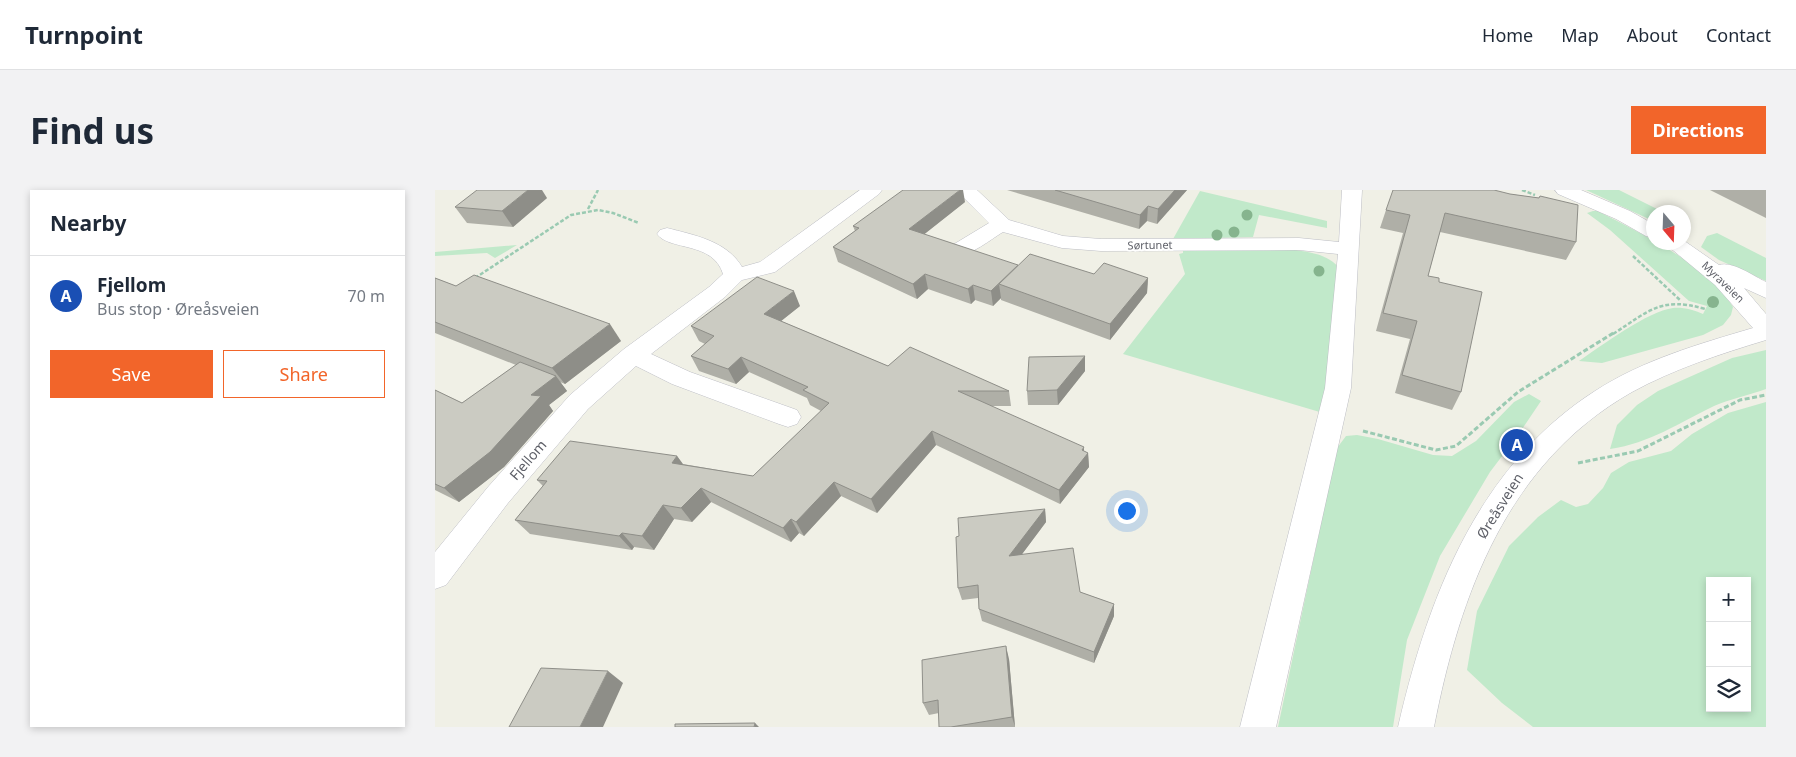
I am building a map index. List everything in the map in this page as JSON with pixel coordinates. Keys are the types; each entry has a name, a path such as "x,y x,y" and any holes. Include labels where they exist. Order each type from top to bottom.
{"street":[{"name":"Fjellom","path":"435,575 498,495 579,402 633,355 717,292 734,275 767,266 872,190"},
{"name":"Sørtunet","path":"967,190 1002,224 1010,228 1062,242 1101,246 1289,244 1349,248"},
{"path":"1258,727 1338,388 1352,190"},
{"path":"1565,190 1623,215 1646,228"},
{"path":"958,250 1002,224"},
{"path":"667,234 725,256 733,268 734,275"},
{"name":"Myraveien","path":"1686,250 1720,276 1766,330"},
{"path":"1693,254 1766,291"},
{"name":"Øreåsveien","path":"1416,727 1424,683 1451,599 1471,553 1494,510 1519,474 1568,424 1604,397 1666,364 1766,330"},
{"path":"633,355 681,378 788,417"}],"path":[{"path":"588,209 598,190"},
{"path":"474,278 571,215 588,209 607,210 667,234"},
{"path":"1330,422 1436,450 1457,446 1518,392 1647,312 1664,303 1681,302 1705,309"},
{"path":"1575,464 1638,451 1740,400 1766,395"}],"green space":[{"path":"1586,190 1619,190 1649,205 1646,205 1646,218"},
{"path":"1200,191 1327,221 1327,228 1259,215 1253,237 1173,239"},
{"path":"1598,211 1646,236 1646,250 1669,250 1691,264 1708,277 1722,292 1733,307 1731,315 1723,325 1703,335 1602,363 1579,361 1651,315 1673,308 1688,309 1703,314 1707,306 1689,301 1610,230 1587,213"},
{"path":"1717,233 1766,258 1766,281 1719,260 1701,247 1707,236"},
{"path":"517,245 495,258 487,253 435,256 435,252"},
{"path":"1288,249 1310,252 1324,257 1336,264 1341,270 1323,413 1123,354 1185,274 1179,254 1183,253 1183,250"},
{"path":"1766,350 1766,389 1726,401 1638,442 1610,449 1617,425 1637,405 1658,391 1732,358"},
{"path":"1529,394 1541,401 1490,472 1440,556 1407,640 1393,727 1278,727 1337,448 1346,436 1357,435 1433,455 1452,456 1476,441 1514,402"},
{"path":"1766,402 1766,727 1533,727 1502,703 1467,670 1477,611 1509,546 1538,517 1561,500 1576,507 1588,504 1603,488 1611,473 1629,462 1671,451 1692,434 1728,413"}],"building":[{"path":"477,190 528,190 502,211 455,207"},
{"path":"903,190 960,190 909,229 1018,265 991,291 973,285 968,289 925,274 913,284 833,247 859,228 853,226"},
{"path":"1055,190 1175,190 1158,209 1148,206 1140,215"},
{"path":"1393,190 1494,190 1539,198 1540,196 1578,205 1576,242 1445,213 1428,276 1439,278 1439,282 1482,292 1461,392 1402,375 1417,321 1383,313 1410,215 1386,210"},
{"path":"1030,254 1094,274 1104,263 1148,278 1110,324 999,284"},
{"path":"474,275 610,324 552,368 435,322 435,278 456,286"},
{"path":"757,277 794,291 764,314 888,366 910,347 1009,391 958,391 1084,447 1082,450 1088,453 1059,490 932,431 871,499 834,482 796,522 791,519 783,528 701,488 681,508 663,505 642,536 622,533 619,536 515,520 547,481 537,480 570,441 677,456 672,463 753,476 829,403 803,390 808,387 741,357 728,369 691,356 714,336 691,326"},
{"path":"1085,356 1057,390 1027,391 1029,357"},
{"path":"520,362 556,376 531,395 541,396 490,452 444,488 435,484 435,390 462,403"},
{"path":"1045,509 1009,556 1073,548 1080,592 1114,604 1094,652 979,609 978,585 958,588 956,537 959,536 958,518"},
{"path":"1006,646 1012,717 951,727 939,727 938,700 923,703 922,660"},
{"path":"541,668 608,671 580,727 509,727"},
{"path":"755,723 754,727 675,727 675,724"}],"place":[{"name":"Fjellom","path":"1517,445"}]}
